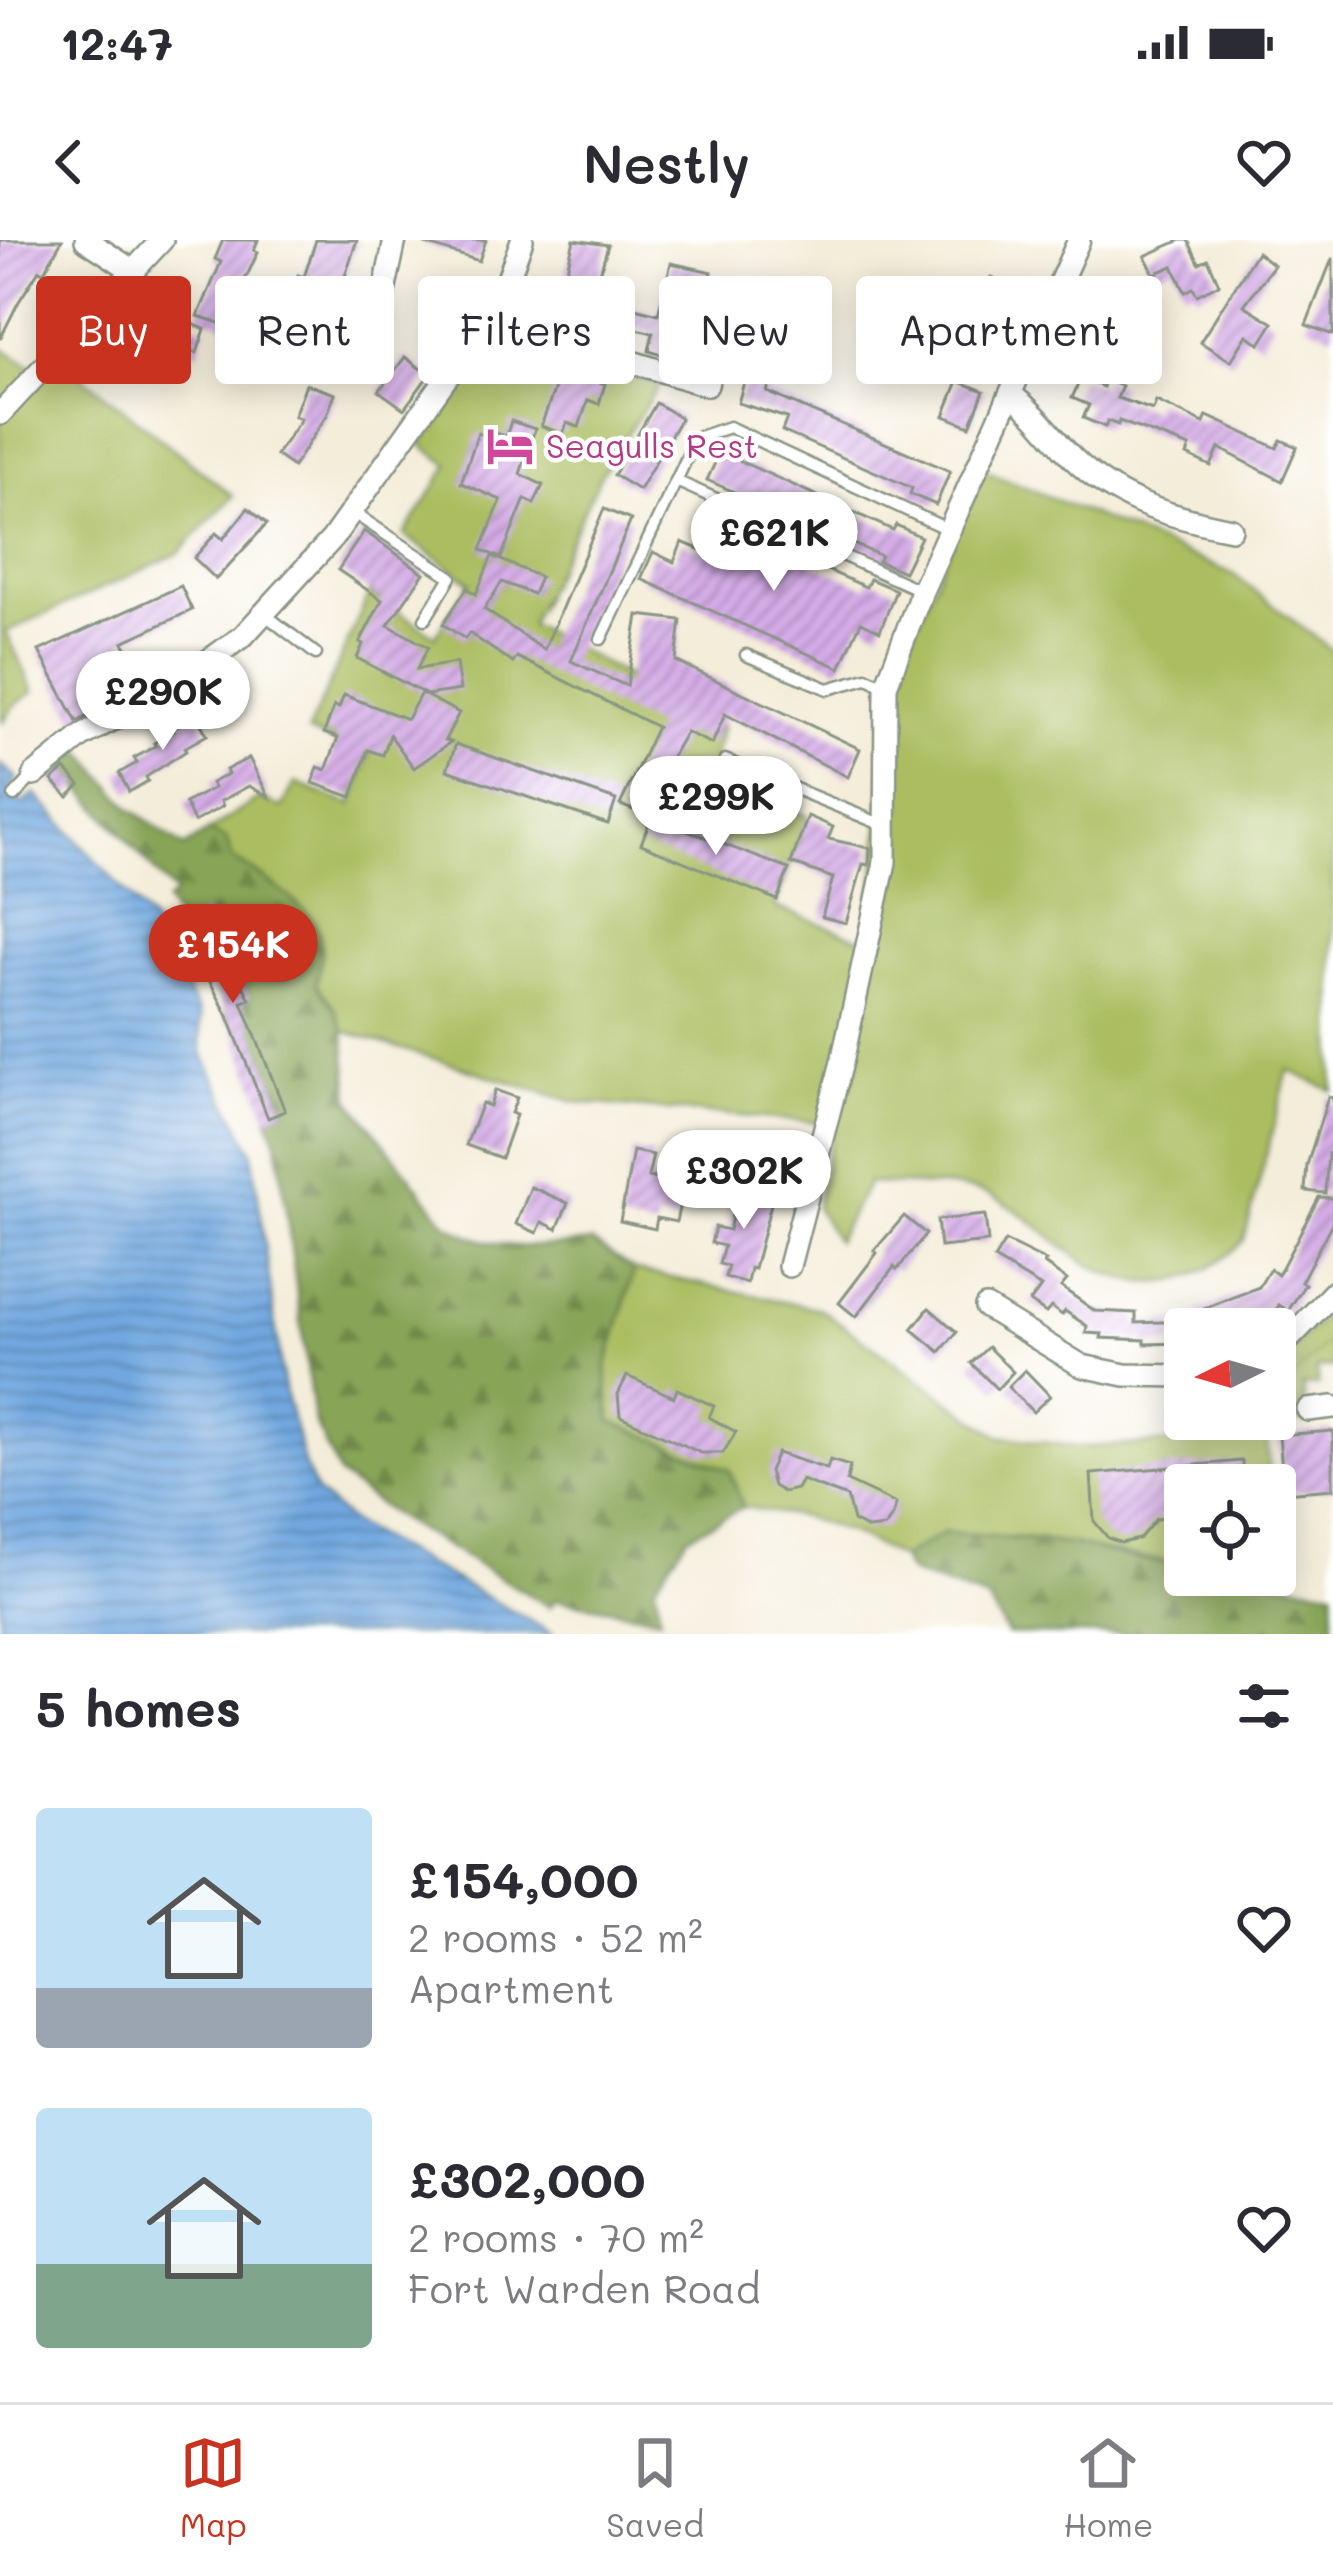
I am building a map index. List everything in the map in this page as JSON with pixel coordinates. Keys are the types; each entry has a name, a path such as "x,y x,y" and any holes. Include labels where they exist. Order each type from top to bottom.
{"street":[{"path":"86,240 135,272"},
{"path":"0,414 162,240"},
{"path":"387,276 395,240"},
{"path":"509,276 522,240"},
{"path":"789,1266 842,1062 885,862 886,686 922,591 1079,240"},
{"path":"34,775 82,736 166,690 243,636 352,512 442,384"},
{"path":"1012,394 1037,414 1067,452 1128,501 1231,530"},
{"path":"1296,1332 1333,1293"},
{"path":"986,1307 1082,1366 1125,1375 1164,1376"},
{"path":"1308,1410 1333,1407"}],"lane":[{"path":"601,639 696,438 729,428 949,530"},
{"path":"676,481 922,591"},
{"path":"352,512 451,577 424,619"},
{"path":"263,613 316,654"},
{"path":"746,656 828,689 867,678 886,686"},
{"path":"725,760 885,826"},
{"path":"14,796 34,775"}],"green space":[{"path":"0,347 36,370 0,408"},
{"path":"635,378 659,385 599,478 530,624 722,727 709,774 808,816 775,907 863,939 868,964 891,686 982,469 1231,573 1333,651 1333,1091 1288,1070 1244,1240 1227,1256 1187,1277 1136,1281 1090,1265 987,1194 868,1183 836,1241 816,1207 834,1124 575,1102 344,1031 334,1007 316,984 321,948 310,917 265,879 232,859 226,839 209,831 260,798 282,808 295,783 352,805 369,755 308,732 370,592 435,636 470,582 404,535 449,465 421,445 463,384 635,384"},
{"path":"36,382 92,384 233,496 179,553 6,632 34,691 2,722 0,420"},
{"path":"82,751 130,808 184,847 209,831 226,839 232,859 278,888 310,917 320,940 316,984 334,1007 344,1031 350,1099 445,1222 498,1244 592,1242 634,1270 606,1369 611,1421 729,1470 743,1507 688,1536 655,1584 660,1618 555,1599 550,1607 396,1517 339,1475 314,1420 277,1142 268,1118 285,1110 246,1016 230,1022 225,1011 249,999 205,913 180,925 166,902 175,894 59,764"},
{"path":"634,1270 820,1309 999,1436 1078,1447 1267,1440 1269,1464 1164,1464 1164,1561 1036,1539 944,1533 901,1558 803,1517 743,1507 729,1470 611,1422 606,1370"},
{"path":"1333,1310 1333,1367 1317,1368 1318,1385 1303,1386 1306,1421 1296,1422 1296,1342"},
{"path":"944,1533 1073,1544 1164,1562 1164,1596 1296,1596 1296,1584 1333,1590 1333,1634 1007,1634 988,1600 909,1573 901,1558"}],"water":[{"path":"0,764 17,778 9,791 23,804 35,793 151,921 200,1015 202,1052 252,1150 283,1384 316,1492 353,1524 554,1634 0,1634"}],"building":[{"path":"0,240 62,240 18,303 0,339"},
{"path":"223,240 258,240 247,276 215,276 221,262 215,259"},
{"path":"316,240 357,240 345,276 304,276"},
{"path":"425,240 486,240 479,261 425,244"},
{"path":"574,240 608,245 599,276 565,276"},
{"path":"1188,240 1199,263 1208,259 1219,284 1197,295 1193,288 1185,292 1173,266 1154,274 1145,256"},
{"path":"1257,252 1274,265 1244,305 1273,323 1260,344 1247,335 1231,361 1200,342"},
{"path":"1333,259 1333,335 1306,325"},
{"path":"671,263 712,272 711,276 668,276"},
{"path":"215,276 215,322 198,316"},
{"path":"635,308 658,314 659,310 659,354 649,351 653,333 635,328"},
{"path":"191,323 205,329 197,353 191,350"},
{"path":"405,357 418,367 418,384 422,384 404,409 379,391 384,384 394,384 394,371"},
{"path":"306,384 335,394 293,467 276,455 301,419 294,416"},
{"path":"556,384 605,384 599,404 588,400 579,427 567,423 563,434 541,426"},
{"path":"744,384 769,384 767,392 950,471 936,505 910,494 912,488 782,431 787,418 738,403"},
{"path":"957,384 984,391 970,426 944,416"},
{"path":"1078,384 1116,384 1122,386 1117,398 1153,410 1156,401 1204,423 1207,416 1277,448 1281,440 1297,447 1282,481 1219,448 1211,466 1187,455 1190,447 1119,421 1118,425 1108,421 1105,427 1083,418 1089,405 1072,398"},
{"path":"656,403 681,418 639,490 614,475"},
{"path":"511,421 535,429 520,474 543,485 534,504 525,499 501,558 481,550 501,500 461,483 478,433 506,437"},
{"path":"720,452 893,530 896,525 921,537 904,572 878,561 881,556 707,480"},
{"path":"248,508 267,524 216,579 194,558 216,533 223,539"},
{"path":"604,509 631,520 571,661 627,686 638,615 681,620 676,661 860,749 848,777 725,714 712,744 686,732 646,815 620,805 657,727 517,657 513,663 469,633 465,639 443,624 467,588 476,594 492,556 540,577 533,594 502,582 484,609 544,650"},
{"path":"711,519 866,587 870,579 896,590 880,631 861,622 840,668 641,579 653,552 674,562 682,542 727,561 735,546 706,529"},
{"path":"364,531 424,573 388,625 428,647 417,669 456,663 460,690 427,695 357,658 382,600 338,570"},
{"path":"181,586 192,610 123,642 145,685 77,722 39,651"},
{"path":"421,693 459,713 445,740 451,742 414,768 390,735 383,755 368,750 352,797 313,783 318,767 326,770 338,738 324,733 334,706 339,708 344,695 407,719"},
{"path":"196,715 207,735 129,792 119,773"},
{"path":"456,744 616,800 608,824 447,770"},
{"path":"249,758 269,797 249,786 194,822 185,803 214,788 211,783 228,774 226,770"},
{"path":"65,769 80,785 68,797 52,780"},
{"path":"808,816 833,827 828,839 870,848 869,865 863,864 846,923 822,917 833,878 791,863"},
{"path":"651,817 789,869 777,900 641,844"},
{"path":"205,913 250,999 242,1002 285,1111 268,1118 227,1014 180,925"},
{"path":"495,1090 517,1098 501,1158 466,1145 482,1103 490,1106"},
{"path":"1328,1097 1333,1098 1333,1156 1328,1154 1325,1193 1305,1191 1307,1165"},
{"path":"633,1151 653,1155 648,1177 684,1184 676,1222 657,1218 655,1229 620,1221"},
{"path":"739,1184 774,1192 747,1283 725,1277 728,1266 719,1264 724,1246 711,1243 715,1227 729,1230"},
{"path":"531,1187 568,1203 557,1229 542,1222 537,1233 516,1224"},
{"path":"1319,1197 1333,1198 1333,1221 1290,1308 1206,1308 1259,1287 1270,1269 1278,1275"},
{"path":"985,1215 988,1242 940,1247 937,1220"},
{"path":"904,1216 926,1234 856,1317 839,1303"},
{"path":"1005,1241 1046,1261 1067,1280 1061,1287 1095,1311 1136,1313 1136,1323 1164,1322 1164,1344 1086,1333 1087,1326 1065,1311 1062,1315 1051,1307 1046,1313 1030,1302 1041,1287 994,1259"},
{"path":"929,1308 957,1332 940,1352 912,1329"},
{"path":"988,1347 1013,1372 997,1389 971,1363"},
{"path":"1025,1370 1050,1396 1033,1412 1008,1387"},
{"path":"627,1376 674,1397 677,1389 714,1406 709,1417 736,1432 723,1453 701,1453 620,1416 618,1394"},
{"path":"1333,1431 1333,1489 1296,1492 1296,1464 1282,1464 1279,1440 1296,1440 1296,1434"},
{"path":"777,1453 827,1469 830,1460 850,1466 847,1481 896,1504 893,1515 885,1527 868,1529 853,1521 847,1497 802,1480 797,1489 783,1492 773,1486 769,1471"},
{"path":"1164,1468 1164,1518 1156,1519 1139,1539 1121,1543 1108,1538 1094,1521 1091,1474"}],"place":[{"name":"Seagulls Rest","path":"510,446"}]}
